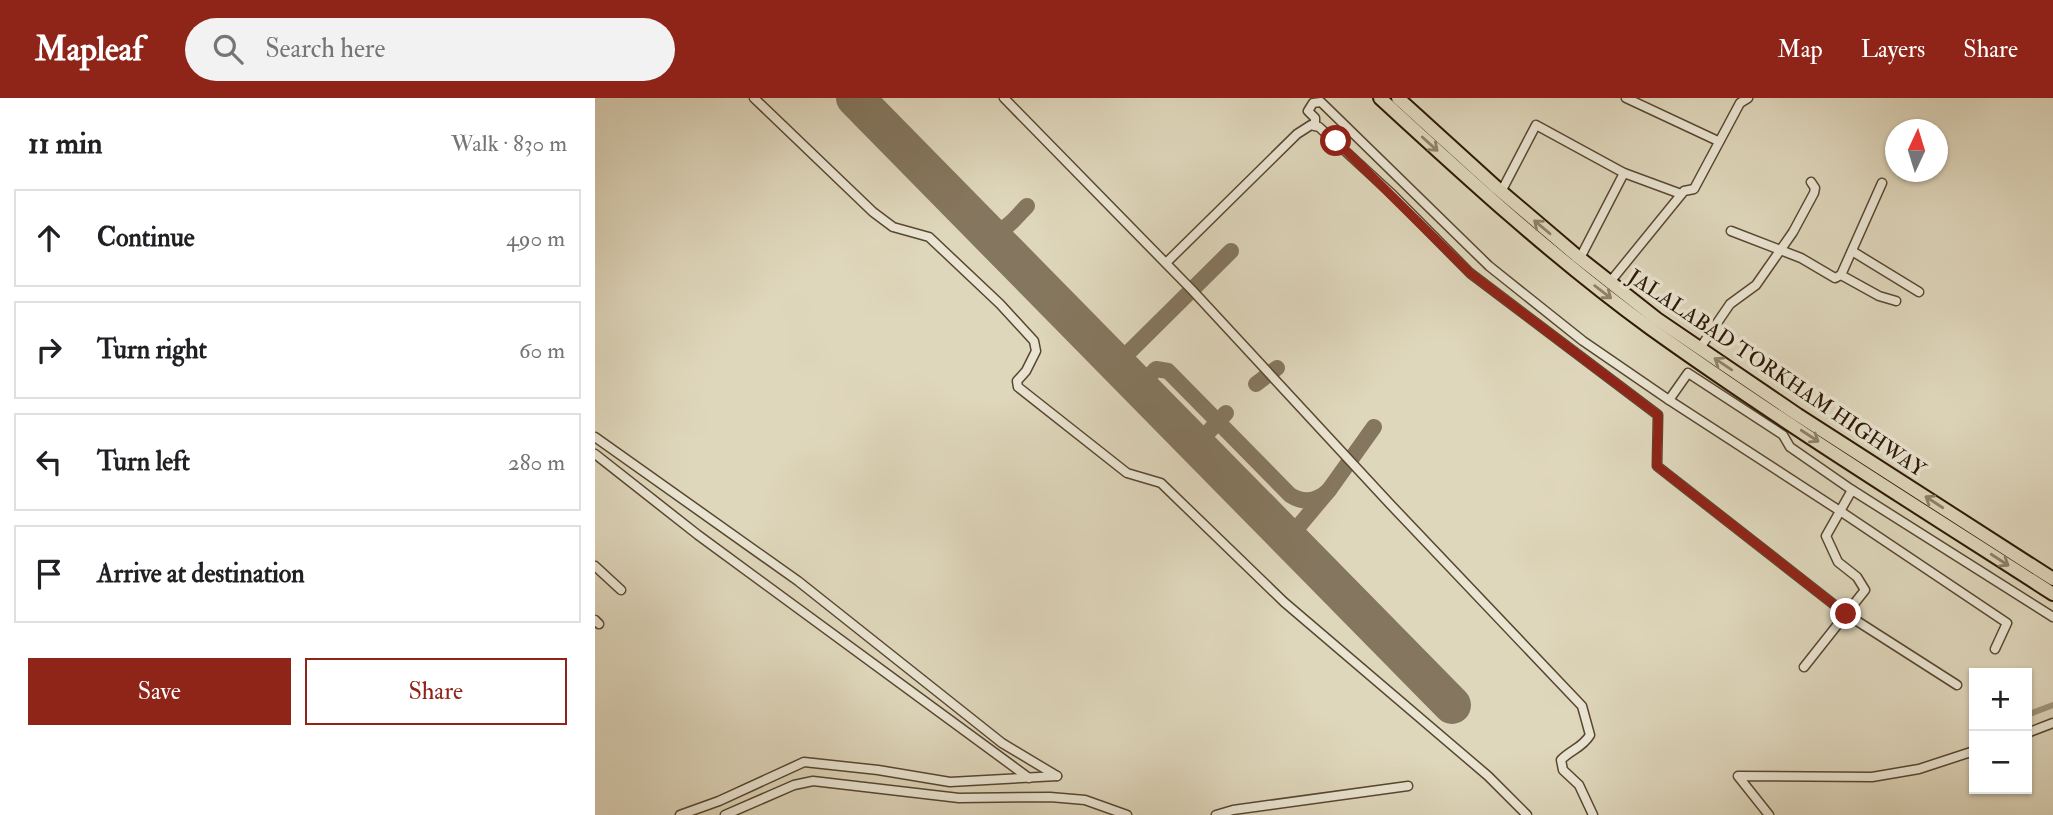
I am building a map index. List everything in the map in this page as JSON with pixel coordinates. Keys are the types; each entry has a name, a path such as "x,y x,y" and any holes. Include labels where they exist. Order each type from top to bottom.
{"highway":[{"path":"1380,98 1569,266 1650,328 1791,424 2053,594"},
{"name":"JALALABAD TORKHAM HIGHWAY","path":"1398,98 1501,192 1657,319 1798,415 2053,579"}],"street":[{"path":"754,98 873,212 893,226 929,237 1000,303 1034,341 1036,351 1017,381 1018,387 1127,473 1161,482 1284,602 1488,776 1527,815"},
{"path":"1004,98 1166,263 1582,706 1590,735 1584,745 1571,751 1561,761 1563,770 1579,785 1593,815"},
{"path":"1626,98 1718,141"},
{"path":"1610,282 1683,191 1694,190 1739,103 1748,98"},
{"path":"1315,126 1315,118 1308,111 1313,103 1321,102 1489,266 1583,341 2007,623 1995,649"},
{"path":"1166,263 1297,134 1311,125 1319,127 1346,150 1470,273 1658,415 1657,466 1846,614 1957,685"},
{"path":"1501,192 1536,125 1624,173 1681,194"},
{"path":"1580,258 1624,173"},
{"path":"1700,348 1730,304 1756,285 1780,251 1814,193 1815,188 1811,182"},
{"path":"1731,231 1820,268 1835,278 1841,275 1882,183"},
{"path":"1852,251 1919,292"},
{"path":"1841,275 1879,296 1896,301"},
{"path":"1669,400 1688,373 1783,435 1790,447 1852,490 2053,617"},
{"path":"595,437 798,581 1002,743 1057,776 950,782 865,768 804,762 680,815"},
{"path":"595,454 698,535 1029,778"},
{"path":"1804,667 1865,590 1857,578 1837,562 1826,536 1852,490"},
{"path":"595,566 621,590"},
{"path":"2032,731 2053,723"},
{"path":"1769,815 1738,776 1872,777 1919,769 1969,753"},
{"path":"725,815 793,785 813,781 959,798 1050,797 1085,800 1127,815"},
{"path":"1216,815 1233,810 1408,786"}],"waterway":[{"path":"2032,713 2053,705"}],"taxiway":[{"path":"976,222 992,230 999,230 1010,224 1027,206"},
{"path":"1006,228 1002,240 1017,263"},
{"path":"1106,354 1116,359 1124,357 1231,251"},
{"path":"1256,384 1277,368"},
{"path":"1139,387 1156,369 1168,371 1290,495 1300,500 1310,500 1329,490"},
{"path":"1190,440 1201,440 1226,413"},
{"path":"1283,534 1293,533 1329,490 1374,427"},
{"path":"1201,440 1201,448 1206,456"},
{"path":"1295,532 1293,539 1297,548"}],"runway":[{"path":"855,98 1452,705"}],"route":[{"path":"1336,141 1394,195 1470,273 1658,415 1657,466 1846,614"}]}
